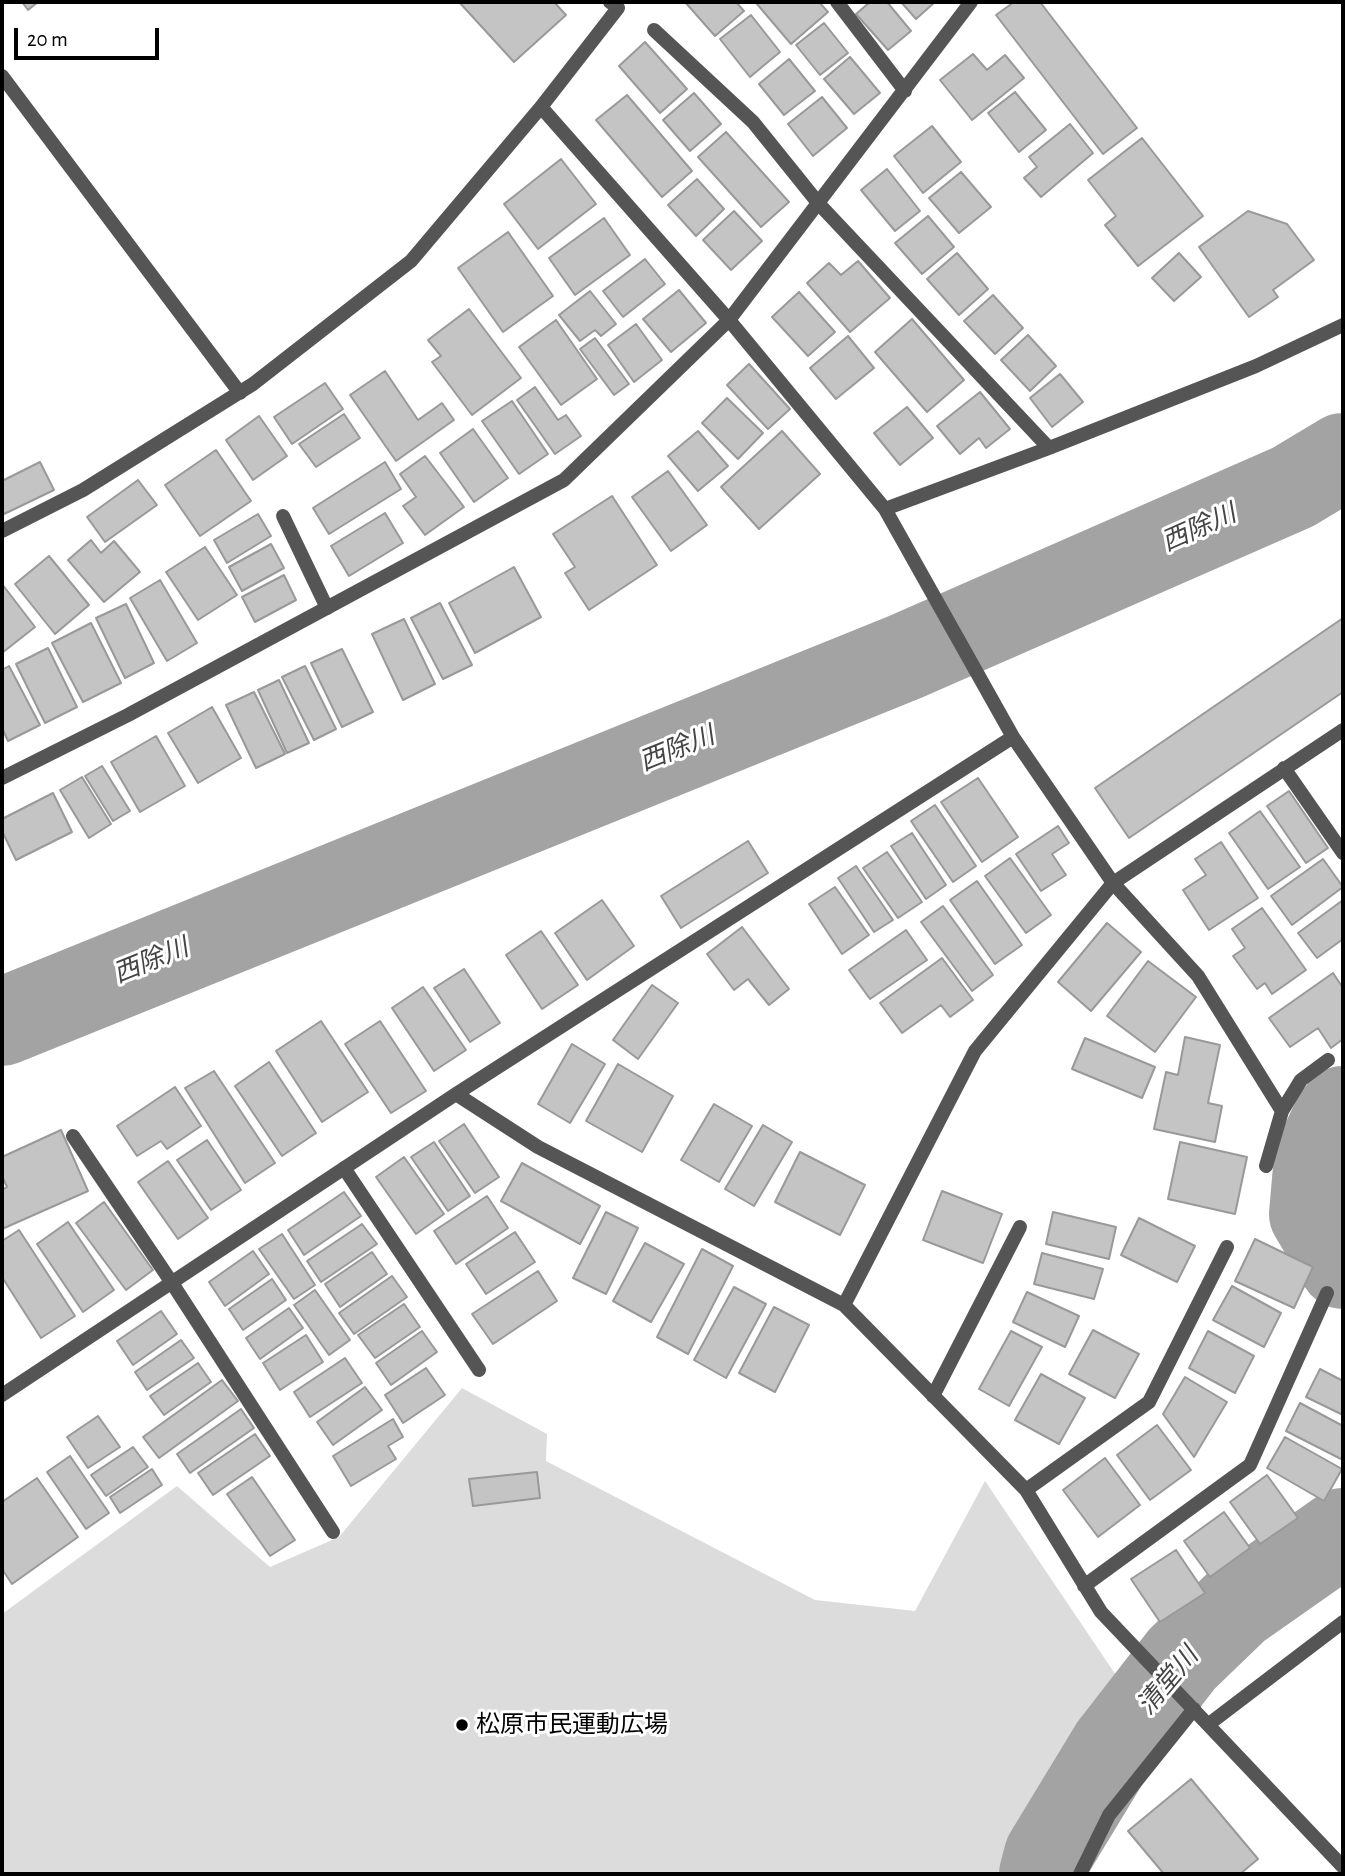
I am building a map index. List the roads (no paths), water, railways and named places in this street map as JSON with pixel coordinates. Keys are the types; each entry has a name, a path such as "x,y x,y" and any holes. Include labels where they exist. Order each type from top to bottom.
{"street":[{"path":"2,531 83,490 240,393 411,261 541,107 618,8 610,2"},
{"path":"837,2 905,91"},
{"path":"2,778 128,715 564,480 729,320 971,2"},
{"path":"654,30 753,122 819,204 1049,448"},
{"path":"2,76 240,393"},
{"path":"541,107 729,320 885,509 1010,731 1113,883 1198,976 1282,1111"},
{"path":"885,509 1256,366 1343,325"},
{"path":"283,516 327,608"},
{"path":"844,1305 975,1051 1113,883 1343,730"},
{"path":"2,1395 1010,731"},
{"path":"1284,768 1343,853"},
{"path":"1266,1166 1282,1111 1301,1080 1328,1060"},
{"path":"456,1094 538,1147 844,1305 1026,1490 1104,1615 1343,1867"},
{"path":"73,1136 333,1532"},
{"path":"344,1168 479,1370"},
{"path":"933,1396 1020,1227"},
{"path":"1026,1490 1149,1402 1227,1247"},
{"path":"1084,1586 1250,1465 1327,1293"},
{"path":"1209,1724 1343,1622"},
{"path":"1080,1874 1109,1815 1193,1707"}],"waterway":[{"name":"西除川","path":"2,1022 905,657 1293,487 1343,457"},
{"name":"清堂川","path":"1343,1110 1318,1157 1313,1214 1343,1265"},
{"name":"清堂川","path":"1043,1874 1048,1855 1113,1748 1182,1659 1236,1607 1343,1532"}],"place":[{"name":"松原市民運動広場","path":"462,1725"}]}
